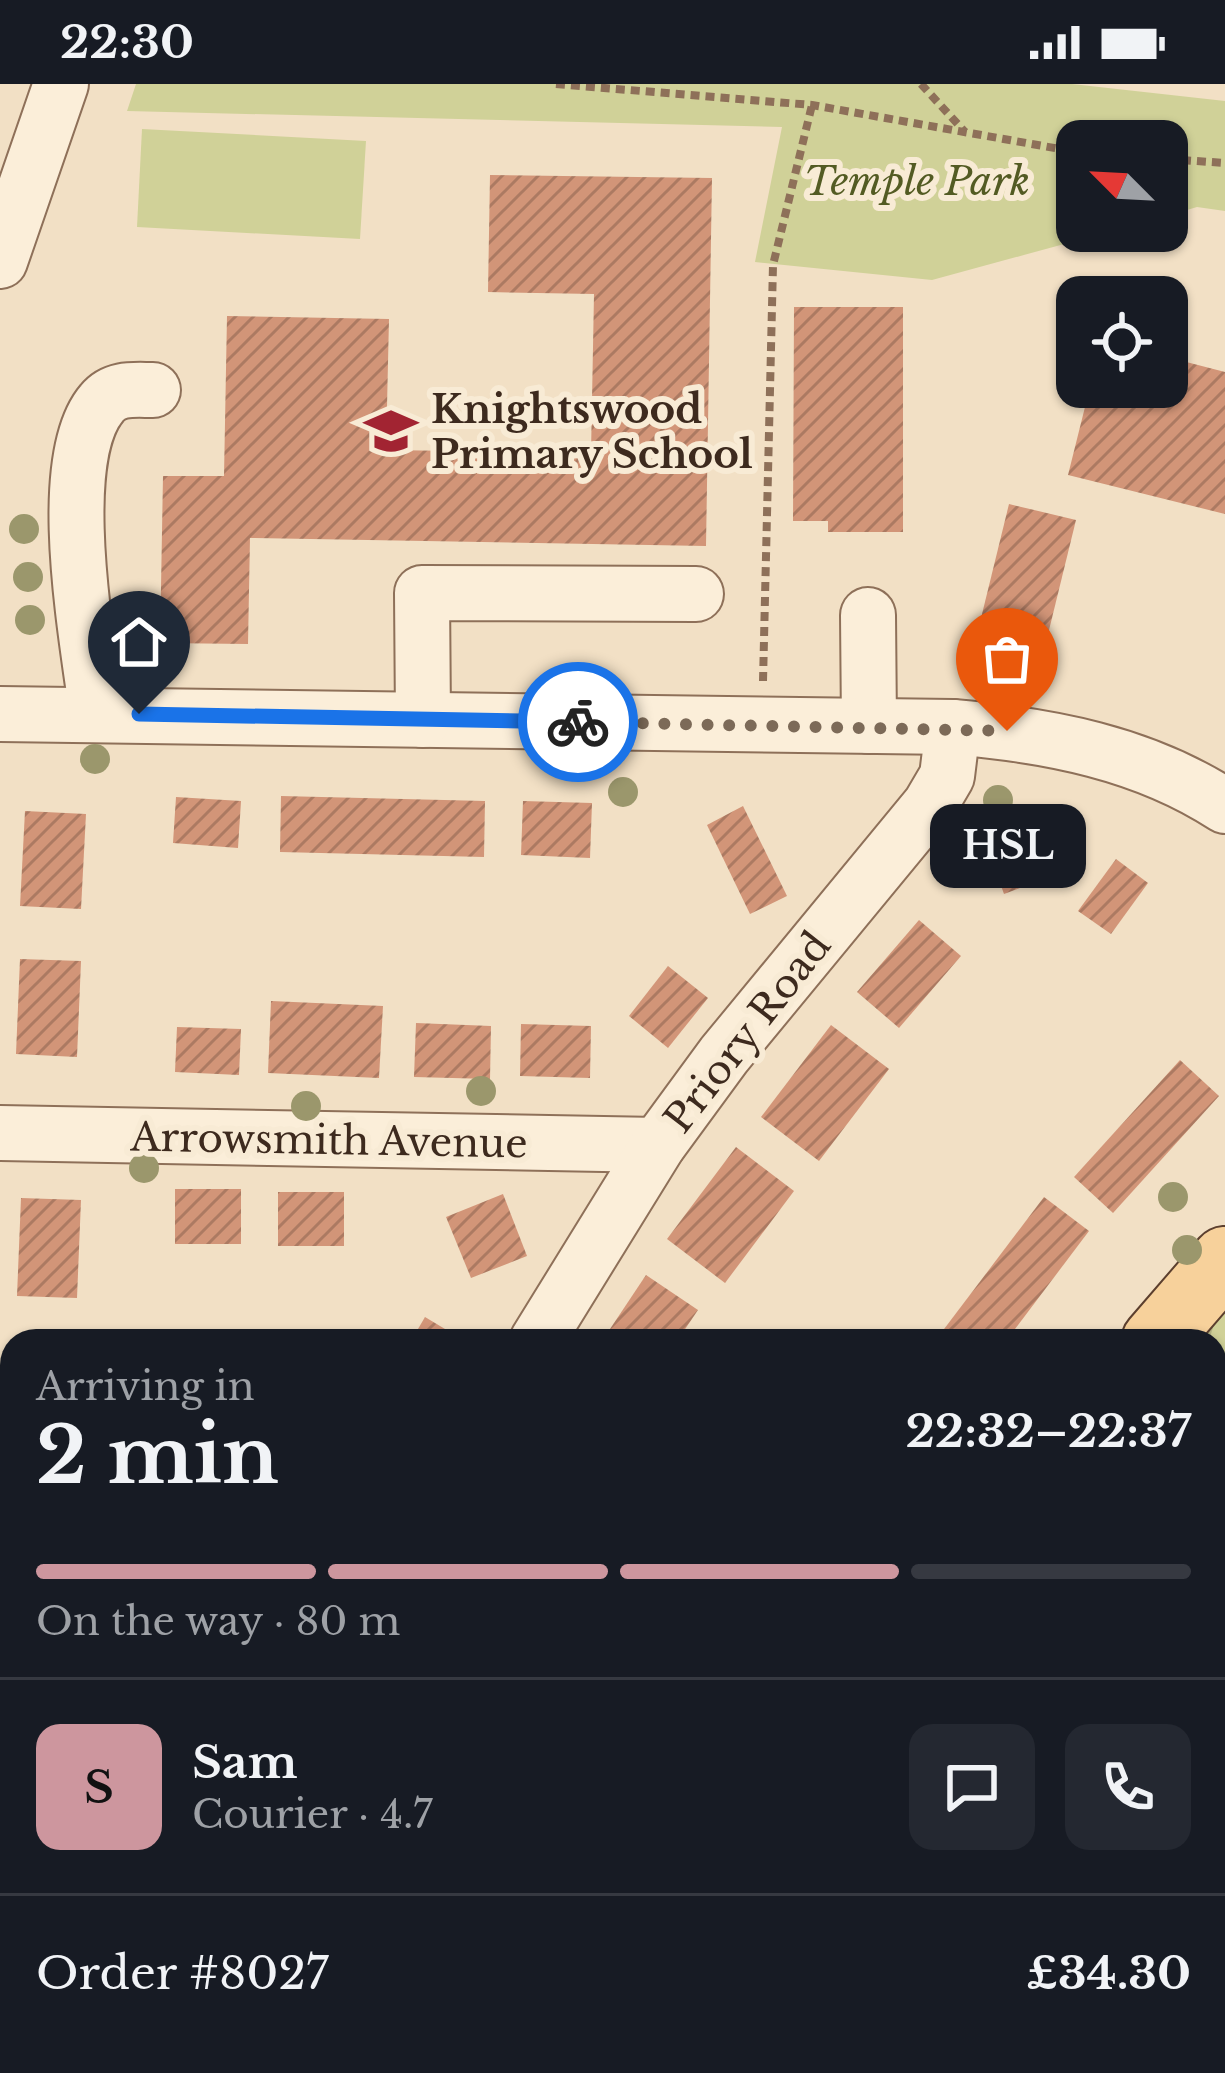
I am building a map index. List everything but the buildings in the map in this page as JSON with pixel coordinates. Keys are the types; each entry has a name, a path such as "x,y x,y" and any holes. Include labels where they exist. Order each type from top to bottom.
{"main road":[{"path":"1165,1329 1225,1260"}],"street":[{"path":"0,261 51,109"},
{"path":"97,714 78,554 80,465 102,402 121,389 153,390"},
{"path":"423,720 422,593 696,594"},
{"path":"868,615 869,727"},
{"path":"0,713 953,728 1075,742 1198,789 1225,806"},
{"name":"Priory Road","path":"544,1329 658,1145 724,1055 930,805 947,776 953,728"},
{"name":"Arrowsmith Avenue","path":"0,1133 658,1145"}],"path":[{"path":"556,84 812,105 1056,148"},
{"path":"921,84 966,133"},
{"path":"760,724 773,265 812,105"},
{"path":"1188,160 1225,163"}],"green space":[{"name":"Temple Park","path":"136,84 1072,84 1225,101 1225,211 1188,210 1188,120 1056,120 1056,246 932,280 755,262 782,127 127,111"},
{"path":"142,129 366,141 360,239 137,227"},
{"path":"1225,1310 1225,1329 1207,1329"}],"way so far":[{"path":"578,722 1007,731"}],"place":[{"name":"Knightswood Primary School","path":"391,431"},
{"name":"HSL","path":"1007,731"}],"route":[{"path":"139,714 578,722"}]}
